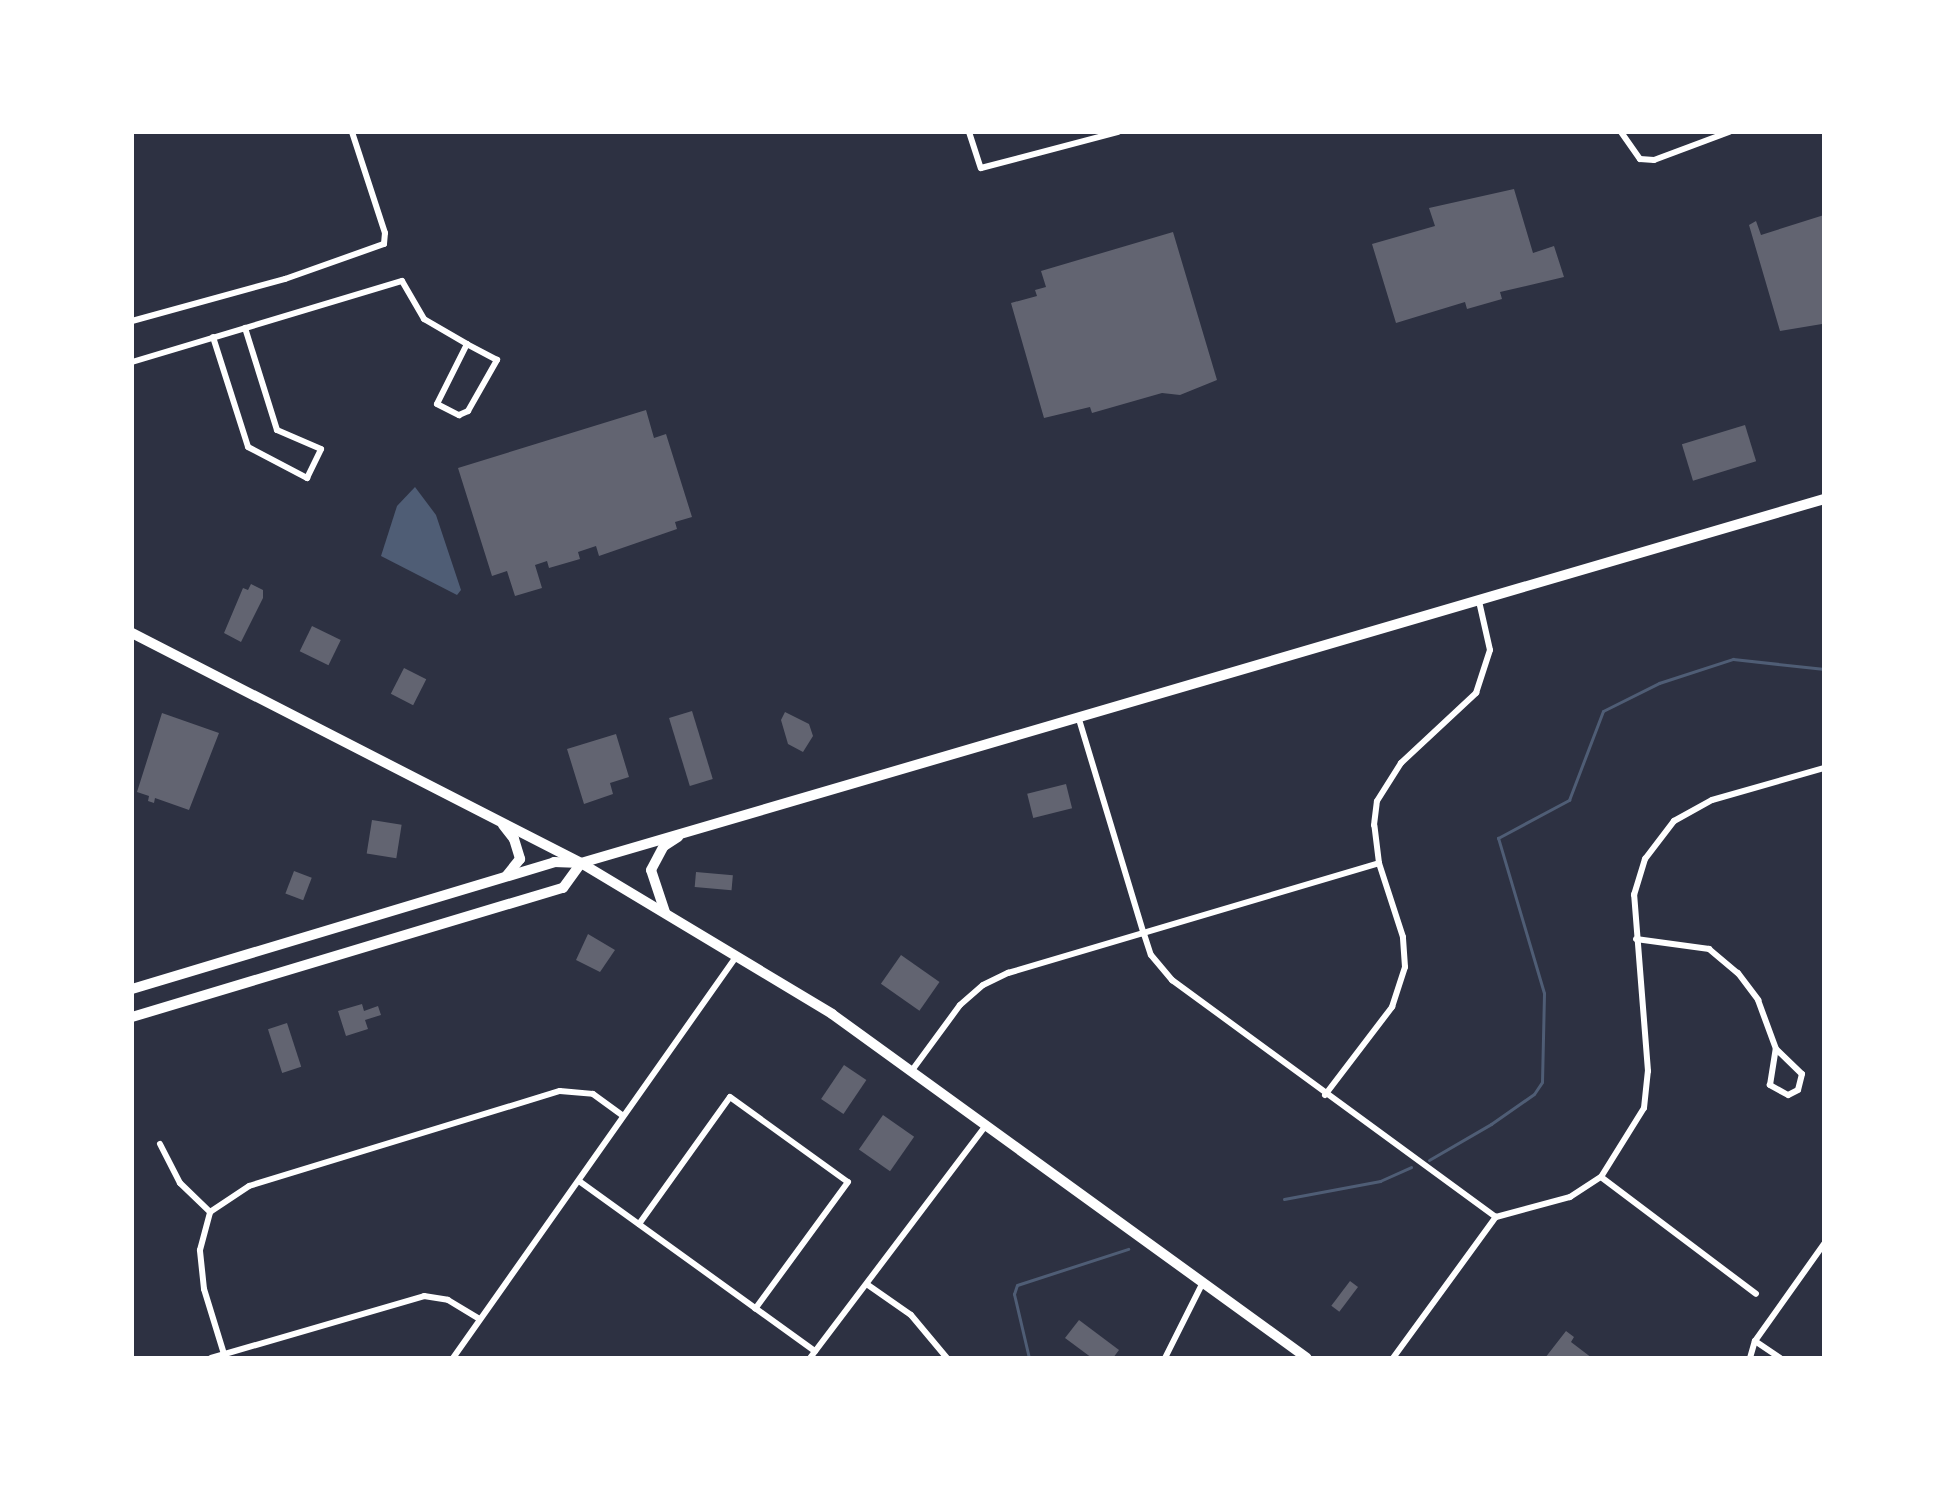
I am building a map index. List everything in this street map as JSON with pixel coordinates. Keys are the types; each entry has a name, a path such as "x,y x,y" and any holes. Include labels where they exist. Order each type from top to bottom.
{"main road":[{"path":"132,989 554,862 581,863 1824,499"},
{"path":"132,633 581,863 737,956 913,1069 1202,1284 1307,1358"},
{"path":"499,821 514,839 520,859 504,877"},
{"path":"666,913 651,870 664,846 687,831"},
{"path":"132,1017 563,888 581,863"}],"street":[{"path":"132,321 285,279 384,244 385,233 352,132"},
{"path":"969,132 981,168 1118,132"},
{"path":"1621,132 1630,150 1640,159 1654,160 1729,132"},
{"path":"132,362 402,281 424,319 493,355 496,366 468,411 459,415 437,404 467,344"},
{"path":"213,337 248,447 307,478 321,449 277,430 245,328"},
{"path":"1325,1095 1392,1007 1405,967 1403,937 1379,863 1374,825 1389,777 1454,718 1476,693 1490,650 1479,601"},
{"path":"1078,716 1151,955 1172,980 1325,1095 1496,1217"},
{"path":"1393,1358 1496,1217 1570,1197 1601,1177 1644,1108 1648,1071 1634,895 1645,859 1674,821 1712,800 1824,768"},
{"path":"913,1069 960,1005 983,985 1379,863"},
{"path":"1636,939 1709,949 1758,1000 1776,1049 1802,1074 1801,1085 1788,1095 1773,1090 1769,1080 1776,1049"},
{"path":"453,1358 737,956"},
{"path":"224,1354 204,1289 200,1250 210,1212 249,1186 560,1091 593,1094 623,1116"},
{"path":"639,1224 730,1097 836,1173 848,1182 755,1309"},
{"path":"810,1358 987,1124"},
{"path":"160,1144 180,1183 210,1212"},
{"path":"1601,1177 1756,1294"},
{"path":"579,1181 815,1351"},
{"path":"1750,1358 1755,1341 1824,1244"},
{"path":"1165,1358 1202,1284"},
{"path":"868,1285 911,1315 947,1358"},
{"path":"211,1358 424,1296 448,1300 480,1319"},
{"path":"1755,1341 1780,1358"}],"water":[{"path":"415,487 436,515 461,590 457,595 381,556 397,506"}],"building":[{"path":"1514,189 1533,253 1554,246 1564,277 1500,292 1502,299 1467,309 1465,302 1396,323 1372,244 1435,226 1429,208"},
{"path":"1824,215 1822,324 1780,331 1749,225 1756,221 1761,235"},
{"path":"1173,232 1217,380 1180,395 1162,393 1092,413 1090,407 1044,418 1011,303 1037,296 1035,290 1046,287 1041,271"},
{"path":"646,410 654,438 666,434 692,517 675,522 677,529 599,556 596,546 578,552 580,559 549,568 547,561 535,565 542,588 515,596 507,571 492,576 458,468"},
{"path":"1745,425 1756,461 1693,481 1682,444"},
{"path":"251,584 263,590 263,598 241,642 224,633 243,588 248,590"},
{"path":"312,626 341,640 328,665 300,651"},
{"path":"404,668 426,679 413,705 391,694"},
{"path":"692,711 713,779 690,786 669,718"},
{"path":"785,712 809,724 813,736 803,752 788,744 781,720"},
{"path":"162,713 219,733 189,810 155,798 154,803 148,801 149,796 137,792"},
{"path":"616,734 629,777 610,783 613,794 584,804 567,749"},
{"path":"1066,784 1072,808 1033,818 1027,794"},
{"path":"372,820 402,825 396,858 367,854"},
{"path":"294,871 312,878 303,900 285,893"},
{"path":"696,872 733,875 732,890 695,887"},
{"path":"588,934 615,950 600,972 576,960"},
{"path":"901,955 940,982 919,1011 881,984"},
{"path":"362,1004 364,1011 378,1006 381,1015 365,1020 368,1029 346,1036 338,1011"},
{"path":"287,1023 301,1067 282,1073 268,1029"},
{"path":"844,1065 866,1080 843,1114 821,1099"},
{"path":"883,1115 914,1137 890,1171 859,1149"},
{"path":"1350,1281 1358,1287 1339,1312 1331,1306"},
{"path":"1079,1320 1119,1350 1113,1358 1092,1358 1065,1338"},
{"path":"1566,1331 1574,1337 1571,1342 1592,1358 1545,1358"}],"waterway":[{"path":"1429,1160 1491,1124 1534,1094 1542,1082 1544,993 1498,838 1569,800 1603,711 1659,683 1733,659 1824,669"},
{"path":"1284,1199 1380,1181 1411,1167"},
{"path":"1029,1358 1014,1294 1017,1285 1128,1249"}]}
